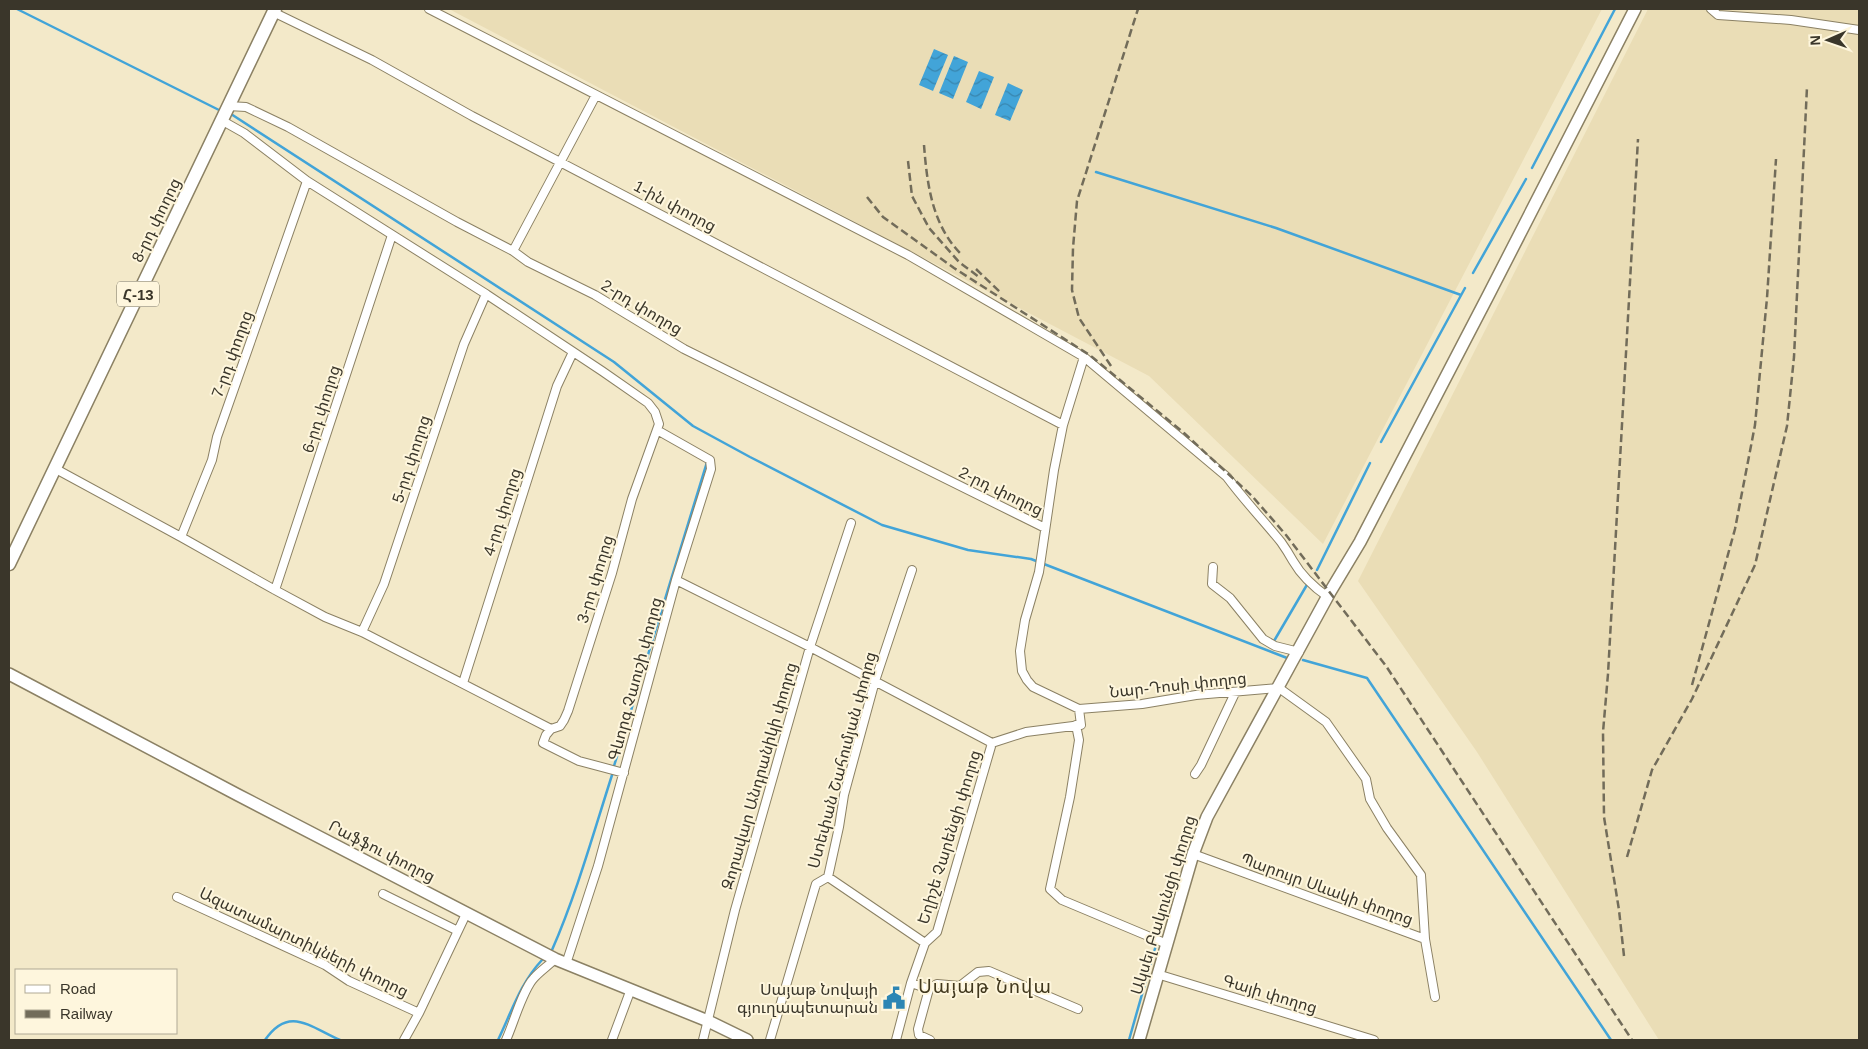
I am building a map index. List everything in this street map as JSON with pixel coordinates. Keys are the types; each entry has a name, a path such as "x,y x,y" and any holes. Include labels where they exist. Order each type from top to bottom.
{"main road":[{"name":"Ակսել Բակունցի փողոց","path":"1139,1040 1193,854 1207,817 1360,542 1635,9"},
{"name":"Հ-13","path":"221,120 274,10"},
{"name":"8-րդ փողոց","path":"54,468 221,120"},
{"name":"Հ-13","path":"9,564 54,468"},
{"name":"Րաֆֆու փողոց","path":"9,674 466,914 560,961 708,1021 747,1040"}],"street":[{"path":"429,9 908,255 1084,357 1227,477 1244,501 1265,522 1291,555 1293,562 1316,588 1328,597"},
{"path":"1711,9 1718,15 1791,20 1859,30"},
{"name":"1-ին փողոց","path":"274,10 372,60 472,116 1063,424"},
{"path":"513,251 596,95"},
{"name":"2-րդ փողոց","path":"228,106 246,107 288,127 457,222 513,251 528,262 595,295 684,349 1045,528"},
{"path":"221,120 244,133 307,181 486,294 648,403 655,412 659,424 656,430"},
{"name":"7-րդ փողոց","path":"181,537 212,460 217,437 307,181"},
{"name":"6-րդ փողոց","path":"275,590 392,236"},
{"name":"5-րդ փողոց","path":"362,632 384,584 464,344 486,294"},
{"name":"4-րդ փողոց","path":"463,683 516,509 557,386 573,352"},
{"path":"1084,357 1063,424 1054,470 1039,572 1025,620 1020,651 1022,671 1033,687 1079,709 1081,725 1076,726 1079,740 1070,797 1050,889 1062,900 1167,944"},
{"name":"Գևորգ Չաուշի փողոց","path":"560,961 598,866 676,580 711,469 710,460 656,430"},
{"name":"3-րդ փողոց","path":"551,729 560,726 568,711 612,573 632,498 656,430"},
{"path":"54,468 326,617 362,632 551,729 543,743 579,761 624,773"},
{"name":"Զորավար Անդրանիկի փողոց","path":"703,1040 735,910 810,647 850,523"},
{"path":"1213,567 1212,584 1230,598 1263,639 1275,646 1299,652"},
{"name":"Ստեփան Շահումյան փողոց","path":"770,1040 816,884 828,877 840,827 844,795 875,681 912,570"},
{"path":"676,580 810,647 992,743"},
{"path":"1279,688 1326,722 1366,779 1370,799 1387,828 1421,875 1425,939"},
{"name":"Նար-Դոսի փողոց","path":"1079,709 1142,704 1196,695 1279,688"},
{"path":"1195,774 1234,693"},
{"name":"Եղիշե Չարենցի փողոց","path":"896,1040 911,983 925,943 937,932 992,743 1026,732 1076,726"},
{"name":"Պարույր Սևակի փողոց","path":"1193,854 1425,939 1435,997"},
{"path":"828,877 925,943"},
{"path":"383,894 458,931"},
{"name":"Ազատամարտիկների փողոց","path":"177,896 326,965 350,981 419,1013"},
{"path":"404,1040 419,1013 466,914"},
{"path":"506,1040 533,978 560,961"},
{"path":"930,1040 919,1035 918,1029 929,989 937,984 960,986 978,972 989,971 1078,1009"},
{"name":"Գայի փողոց","path":"1157,974 1374,1040"},
{"path":"911,983 929,989"},
{"path":"612,1040 631,989"}],"shaded area":[{"path":"449,9 1602,9 1323,544 1149,376"},
{"path":"1648,9 1859,9 1859,1040 1659,1040 1477,752 1358,581"}],"water":[{"path":"934,49 948,55 933,91 919,85"},
{"path":"954,56 968,62 953,99 939,93"},
{"path":"979,71 994,77 981,109 966,102"},
{"path":"1008,83 1023,90 1010,121 995,115"}],"waterway":[{"path":"17,9 219,110"},
{"path":"1532,168 1615,9"},
{"path":"231,114 614,362 693,426 750,457 882,525 968,550 1031,559 1287,658"},
{"path":"1096,172 1276,228 1461,295"},
{"path":"1473,273 1526,179"},
{"path":"1381,442 1465,288"},
{"path":"614,766 707,462"},
{"path":"1317,570 1370,463"},
{"path":"1274,641 1308,583"},
{"path":"1303,660 1367,678 1611,1040"},
{"path":"552,950 577,884 613,772"},
{"path":"1129,1040 1156,945"},
{"path":"498,1040 522,988 542,960"},
{"path":"265,1040 274,1029 283,1023 291,1021 309,1025 340,1040"}],"railway":[{"path":"1111,366 1079,318 1072,290 1073,248 1077,201 1138,9"},
{"path":"1627,857 1652,770 1692,699 1755,565 1787,426 1794,357 1807,87"},
{"path":"1624,956 1619,910 1604,817 1603,732 1608,674 1638,139"},
{"path":"924,145 929,189 937,216 951,242 960,253"},
{"path":"1692,685 1735,529 1755,425 1767,298 1776,159"},
{"path":"908,161 912,196 929,228 959,262 979,277"},
{"path":"867,197 883,217 954,268 1091,356 1184,433 1252,496 1286,535 1386,666 1632,1040"},
{"path":"976,269 1001,293"}],"place":[{"name":"Սայաթ Նովայի գյուղապետարան","path":"894,998"}],"district":[{"name":"Սայաթ Նովա","path":"985,986"}]}
